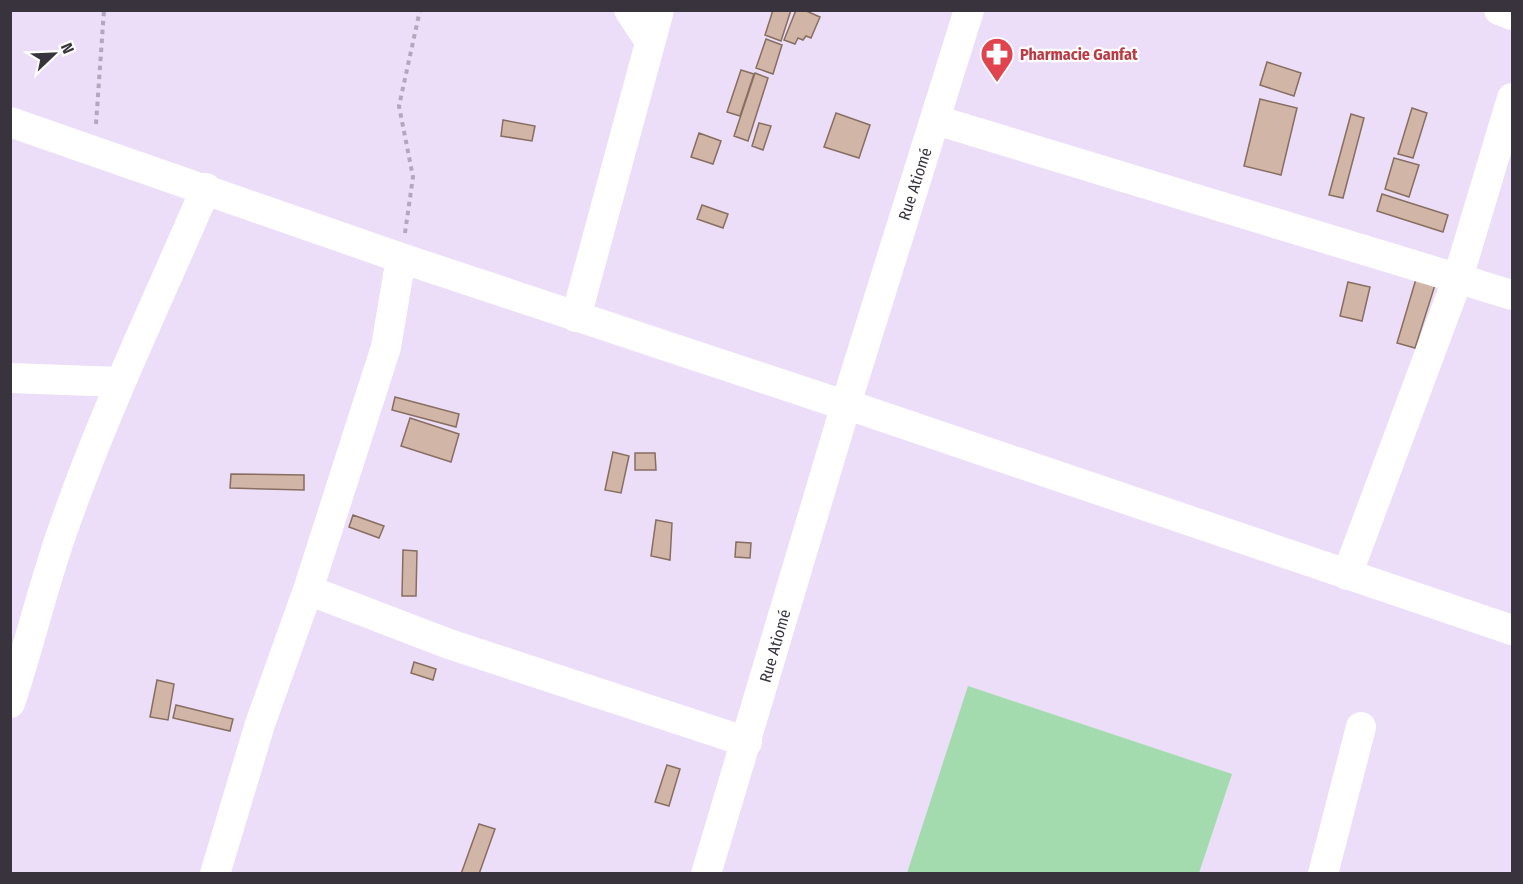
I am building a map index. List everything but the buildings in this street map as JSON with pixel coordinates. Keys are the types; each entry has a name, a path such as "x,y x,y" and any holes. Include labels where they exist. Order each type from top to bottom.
{"street":[{"path":"629,10 649,39"},
{"path":"576,317 649,39 659,10"},
{"name":"Rue Atiomé","path":"706,873 846,405 969,10"},
{"path":"1498,10 1512,15"},
{"path":"1347,575 1458,278 1512,99"},
{"path":"936,120 1512,295"},
{"path":"10,122 206,188 401,258 846,405 1512,630"},
{"path":"10,702 59,541 119,382 147,326 206,188"},
{"path":"215,873 260,724 308,590 386,347 401,258"},
{"path":"10,378 119,382"},
{"path":"308,590 449,644 747,742"},
{"path":"1323,873 1361,727"}],"path":[{"path":"94,151 104,10"},
{"path":"401,258 413,177 399,106 420,10"}],"green space":[{"path":"968,686 1232,774 1199,873 907,873"}],"place":[{"name":"Pharmacie Ganfat","path":"997,83"}]}
